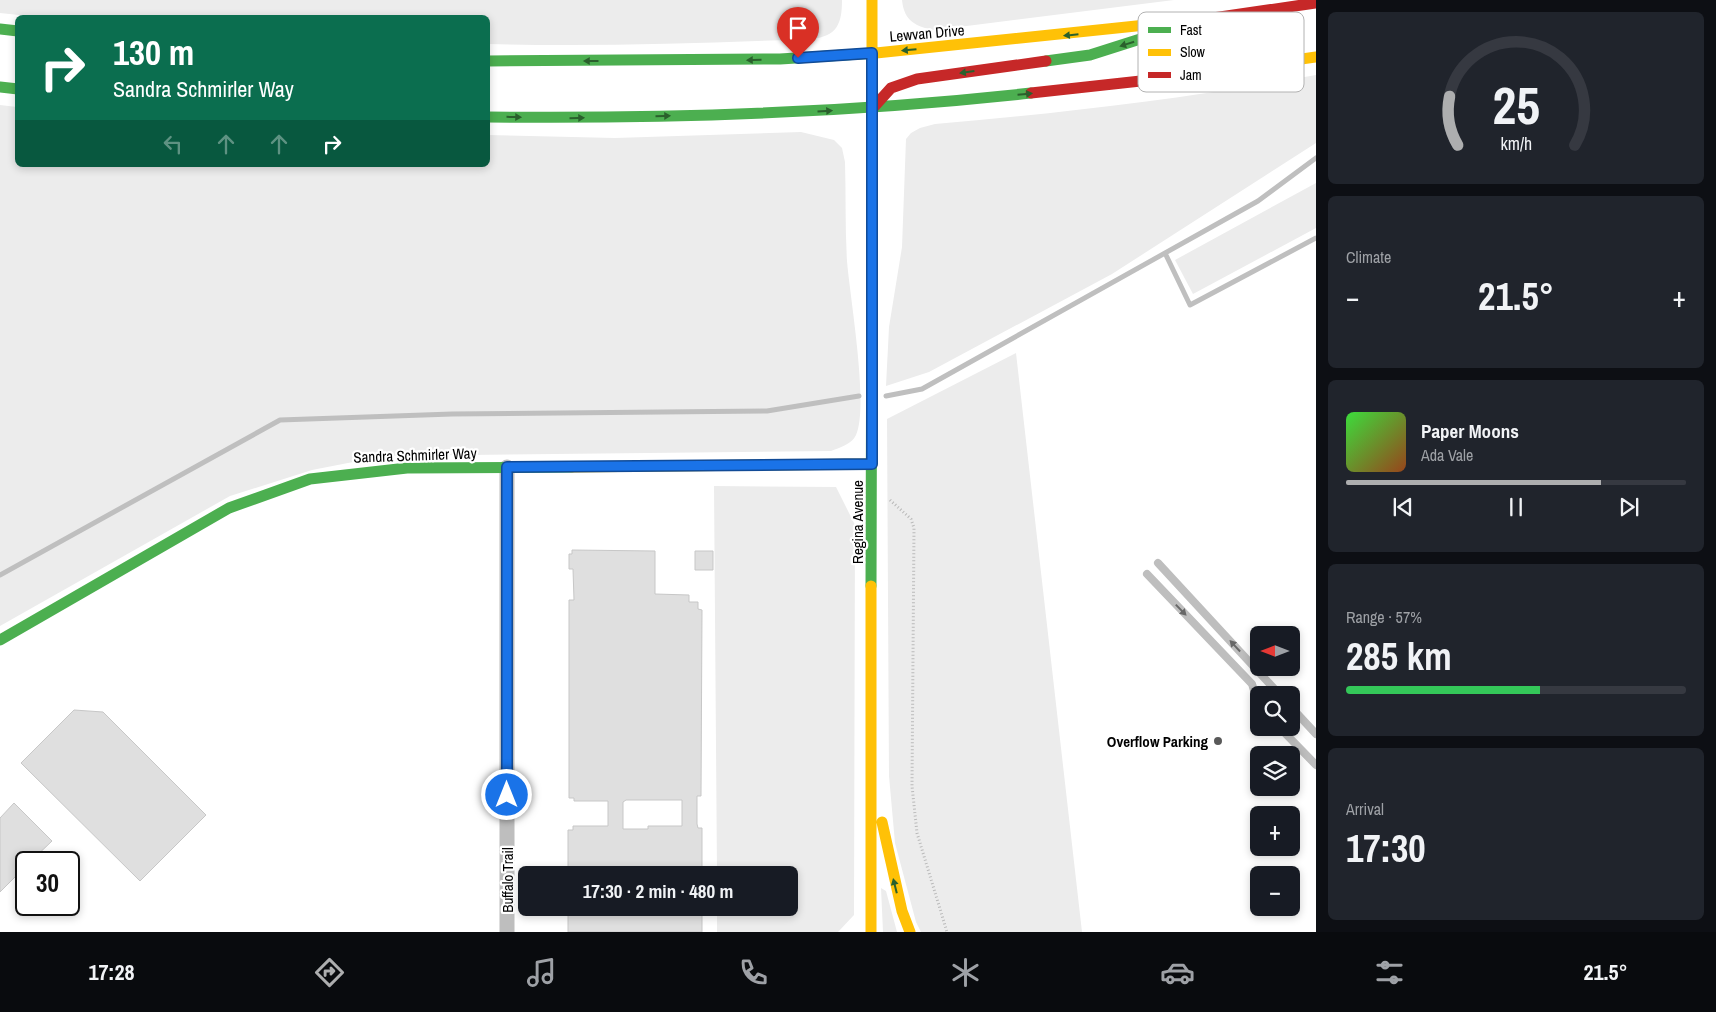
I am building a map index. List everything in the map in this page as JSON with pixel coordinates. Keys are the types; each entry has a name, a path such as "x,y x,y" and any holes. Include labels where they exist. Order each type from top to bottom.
{"main road":[{"name":"Regina Avenue","path":"867,929 871,915 873,775 872,0"},
{"name":"Lewvan Drive","path":"1256,12 1316,3"},
{"name":"Lewvan Drive","path":"490,62 677,62 780,59 872,53 1138,27"},
{"path":"0,29 15,31"},
{"name":"Lewvan Drive","path":"872,109 891,88 917,79 1090,54 1138,38"},
{"path":"490,117 634,117 872,109 1138,82"},
{"path":"0,87 15,89"},
{"name":"Sandra Schmirler Way","path":"0,640 229,508 310,479 357,472 407,468 872,464"},
{"name":"Regina Avenue","path":"873,775 889,862 902,911 910,932"}],"street":[{"name":"Buffalo Trail","path":"507,467 507,932"}],"lane":[{"path":"1158,563 1272,686"},
{"path":"1147,574 1253,686"},
{"path":"1300,717 1316,734"},
{"path":"1288,736 1316,764"}],"path":[{"path":"872,494 884,495 911,519 914,528 912,786 917,833 947,932"}],"shaded area":[{"path":"0,0 842,0 841,16 836,27 827,35 812,39 610,45 490,44 490,15 19,15 0,13"},
{"path":"902,0 1174,0 935,30 912,22 905,13"},
{"path":"1316,75 1316,143 1112,274 929,372 886,386 889,327 902,247 906,139 911,133 920,128 935,124 1031,115 1214,92 1304,92 1304,77"},
{"path":"0,105 15,107 15,167 490,167 490,135 615,138 801,132 834,140 842,148 845,162 847,261 858,351 860,401 856,435 841,447 831,451 384,456 312,470 230,496 0,626"},
{"path":"1316,183 1316,228 1193,294 1175,260"},
{"path":"1016,353 1082,932 921,932 916,922 895,843 889,776 887,419"},
{"path":"714,486 836,487 855,525 854,915 838,932 717,932 717,916 798,916 798,866 717,866"},
{"path":"881,888 886,891 897,932 883,932"}],"building":[{"path":"572,550 655,551 655,594 689,595 689,602 698,602 698,609 702,610 701,796 697,796 697,824 698,828 702,828 702,866 568,866 568,830 573,830 573,826 608,826 608,801 574,801 574,798 569,798 569,600 574,600 573,569 569,569 569,554 572,554","holes":["626,800 682,800 682,826 648,826 648,829 623,829 623,802"]},
{"path":"695,551 713,551 713,570 695,570"},
{"path":"74,710 103,712 206,815 140,881 21,763"},
{"path":"14,803 52,841 42,851 15,851 15,877 0,892 0,818"},
{"path":"568,916 702,916 702,932 568,932"}],"waterway":[{"path":"886,396 922,389 1258,201 1316,158"},
{"path":"1165,253 1190,305 1316,238"},
{"path":"0,575 280,420 452,414 767,411 859,396"}],"traffic: fast":[{"path":"0,29 15,31"},
{"path":"1046,61 1090,55 1138,40"},
{"path":"490,61 780,59 876,53"},
{"path":"0,87 15,89"},
{"path":"490,117 692,116 760,113 963,100 1031,93"},
{"path":"871,586 872,231"},
{"path":"0,640 229,508 310,479 407,468 572,467"}],"traffic: slow":[{"path":"872,0 872,91"},
{"path":"876,53 1138,26"},
{"path":"1304,59 1316,57"},
{"path":"572,467 872,464"},
{"path":"871,586 871,932"},
{"path":"882,822 902,911 910,932"}],"traffic: jam":[{"path":"1254,12 1316,3"},
{"path":"872,109 891,88 917,79 1046,61"},
{"path":"1031,93 1138,81"},
{"path":"872,91 872,231"}],"place":[{"name":"Overflow Parking","path":"1218,741"}],"route":[{"path":"507,795 507,467 872,464 872,53 798,58"}]}
